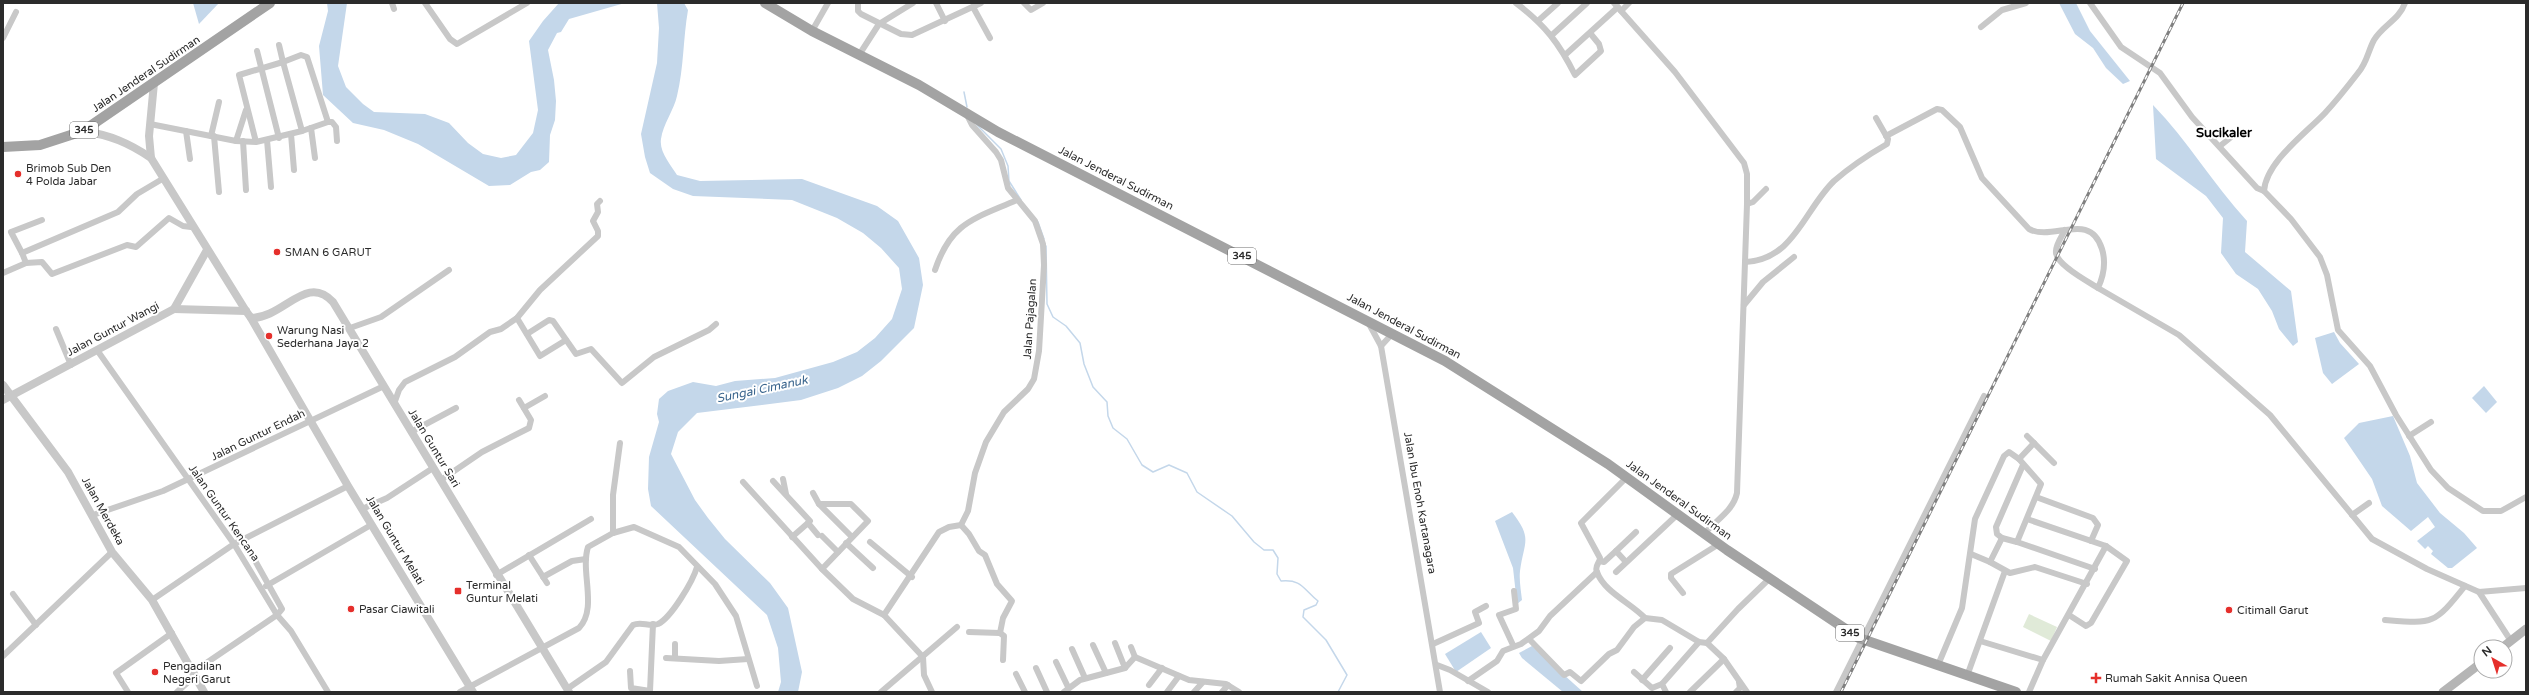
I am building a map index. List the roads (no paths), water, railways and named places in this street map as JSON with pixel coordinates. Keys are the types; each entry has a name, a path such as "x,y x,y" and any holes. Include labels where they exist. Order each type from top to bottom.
{"main road":[{"name":"Jalan Jenderal Sudirman","path":"3,147 40,145 83,131 270,3"},
{"name":"Jalan Jenderal Sudirman","path":"765,3 812,31 919,85 967,115 1368,320 1392,334 1430,352 1484,384 1627,477 1769,579 1863,639 2016,692"},
{"path":"2513,639 2526,629"},
{"path":"2446,691 2473,670"}],"street":[{"path":"425,3 450,39 457,44 527,3"},
{"path":"812,31 828,3"},
{"path":"858,3 859,13 901,34 912,35 981,3"},
{"path":"859,55 879,24 913,3"},
{"path":"936,3 945,21"},
{"path":"1024,3 1031,10 1043,3"},
{"path":"1539,20 1558,3"},
{"path":"1552,35 1587,3"},
{"path":"1565,55 1618,7 1629,3"},
{"path":"1981,27 2002,10 2026,3"},
{"path":"2090,3 2121,47 2160,73 2192,117 2257,188 2264,191 2291,218 2320,257 2333,300 2337,326 2370,366 2426,464 2443,484 2479,510 2496,512 2526,497"},
{"path":"2264,191 2267,178 2274,167 2293,144 2325,113 2359,73 2365,64 2374,40 2398,17 2406,3"},
{"path":"1520,4 1539,20 1552,35 1565,55 1575,75 1601,51 1599,44 1590,33"},
{"path":"972,7 990,38"},
{"path":"1618,7 1679,78 1744,163 1747,174 1737,493 1735,501 1728,510 1705,533"},
{"path":"3,38 16,12"},
{"path":"279,45 302,131"},
{"path":"257,51 279,138"},
{"path":"256,142 246,109 239,75 301,55 307,57 328,122"},
{"path":"151,158 150,124 154,83"},
{"path":"219,102 213,136 219,192"},
{"path":"246,109 240,141 246,190"},
{"path":"1886,136 1937,109 1942,110 1962,129 1982,178 2029,229 2040,233 2086,229 2099,241 2105,261 2098,288"},
{"name":"Jalan Pajagalan","path":"961,525 968,512 975,473 986,442 1004,412 1031,384 1038,358 1044,251 1035,221 1008,188 1001,160 996,152 972,125 967,115"},
{"path":"1745,262 1758,261 1791,241 1819,198 1834,181 1864,158 1887,144 1889,140 1876,118"},
{"path":"150,124 240,141 256,142 279,138 332,122 335,126 337,141"},
{"path":"311,128 315,158"},
{"path":"83,131 107,134 129,143 151,158 164,178 191,227 207,250"},
{"path":"186,131 190,159"},
{"path":"291,134 294,170"},
{"path":"2220,146 2230,138"},
{"path":"267,140 271,187"},
{"path":"22,253 118,212 136,194 164,178"},
{"path":"1747,204 1753,202 1766,189"},
{"path":"935,270 943,247 958,228 1017,200"},
{"path":"394,404 399,390 405,382 455,357 490,332 501,329 517,318 540,290 598,236 598,231 593,221 598,212 597,204 600,201"},
{"path":"3,273 26,263 43,262 52,274 127,245 136,247 169,218 183,226 191,227"},
{"path":"26,263 11,232 42,220"},
{"path":"2065,230 2056,251 2057,255 2071,272 2179,335 2270,415 2372,539 2427,570 2479,592 2526,588"},
{"name":"Jalan Guntur Wangi","path":"3,400 174,309 207,250"},
{"name":"Jalan Guntur Melati","path":"207,250 248,314 371,525 471,689"},
{"path":"1744,305 1763,282 1794,257"},
{"path":"350,328 381,317 449,270"},
{"name":"Jalan Guntur Sari","path":"248,314 269,315 302,294 311,292 322,293 329,297 350,328 496,574 568,691"},
{"path":"174,309 248,314"},
{"path":"517,318 541,356 566,340"},
{"path":"527,334 551,320 576,354 591,349 622,384 654,357 709,330 716,324"},
{"name":"Jalan Ibu Enoh Kartanagara","path":"1368,320 1381,346 1437,665 1440,692"},
{"path":"56,328 71,365"},
{"path":"1381,346 1392,334"},
{"name":"Jalan Guntur Kencana","path":"97,350 234,544 277,615 291,630 328,692"},
{"name":"Jalan Merdeka","path":"3,385 54,450 93,515 112,552 152,600 172,633 202,691"},
{"name":"Jalan Guntur Endah","path":"93,515 157,494 384,386"},
{"path":"524,408 545,396"},
{"path":"1836,692 1984,396"},
{"path":"441,480 482,452 528,428 531,420 519,400"},
{"path":"411,432 456,408"},
{"path":"2409,436 2431,422"},
{"path":"2027,436 2054,463"},
{"path":"2034,443 2021,462 1996,527 1997,534 2002,538 2095,568"},
{"path":"613,533 613,495 620,444"},
{"path":"1938,666 1962,608 1975,518 2004,456 2009,452 2021,462 2041,484 2018,542"},
{"path":"362,509 387,498 433,468"},
{"path":"1600,561 1581,523 1627,477"},
{"path":"783,479 786,494"},
{"path":"773,481 810,521 808,523 838,552"},
{"path":"743,482 822,569 853,599 884,615 923,657 924,675 932,692"},
{"path":"152,600 234,544 348,486"},
{"path":"813,493 819,504 852,537"},
{"path":"2036,497 2093,518 2098,525 2092,541"},
{"path":"2352,515 2369,503"},
{"path":"819,504 851,504 868,521 822,569"},
{"path":"1616,572 1678,514"},
{"path":"496,574 591,519"},
{"path":"2027,519 2106,546 2126,558 2127,564 2091,623 2086,626 2069,615"},
{"path":"792,537 808,523"},
{"path":"262,588 371,525"},
{"path":"884,615 889,604 912,576 939,532 949,527 961,525 972,538 979,551 985,555 997,584 1012,601 1003,618 1000,633"},
{"path":"460,692 471,689 541,648 579,628 588,615 586,559 590,545 613,533 638,527 655,538 679,547 715,584 736,616 757,686"},
{"path":"1636,532 1604,562 1600,561 1596,564 1597,572 1616,597 1637,610 1644,618 1662,620 1698,642 1706,643 1724,659 1747,692"},
{"path":"1990,562 2002,538"},
{"path":"177,692 194,674 277,615 282,607 243,540"},
{"path":"870,542 912,576"},
{"path":"846,543 873,568"},
{"path":"1683,593 1671,578 1672,574 1719,544"},
{"path":"2029,692 2043,660 2087,584 2106,546"},
{"path":"1616,551 1626,562"},
{"path":"3,656 112,552"},
{"path":"1971,554 1990,562 2005,571 2014,573 2035,567 2087,584"},
{"path":"529,555 545,580 572,561 586,559"},
{"path":"568,691 606,662 633,625 638,623 653,624 661,621 673,609 695,574 697,567"},
{"path":"1967,676 2005,571"},
{"path":"1468,681 1513,646 1529,639 1597,572"},
{"path":"1706,643 1769,579"},
{"path":"2385,620 2420,623 2431,620 2448,607 2464,586"},
{"path":"1513,646 1499,615 1516,609 1514,591"},
{"path":"2479,592 2510,639"},
{"path":"13,594 36,625"},
{"path":"1433,644 1479,623 1475,612 1486,606"},
{"path":"1529,639 1564,675 1570,672 1581,681 1609,654 1618,650 1634,627 1644,618"},
{"path":"630,671 631,688 650,691 653,624"},
{"path":"880,692 957,627"},
{"path":"969,632 1000,633 1004,636 1002,660"},
{"path":"128,692 116,673 172,633"},
{"path":"1980,641 2043,660"},
{"path":"1634,672 1654,689 1662,684 1698,642"},
{"path":"1115,643 1125,668"},
{"path":"674,644 675,658"},
{"path":"1093,645 1106,673"},
{"path":"1131,647 1135,656 1179,676 1203,682 1228,685 1239,692"},
{"path":"1642,680 1670,648"},
{"path":"1072,649 1085,678"},
{"path":"1056,662 1066,690 1085,678 1125,668 1135,656"},
{"path":"666,658 719,661 748,659"},
{"path":"1690,692 1724,659"},
{"path":"1437,665 1450,670 1488,692"},
{"path":"1036,668 1047,692"},
{"path":"1149,685 1162,668"},
{"path":"1016,674 1025,692"},
{"path":"1167,692 1179,676"},
{"path":"1194,692 1203,682"},
{"path":"1736,692 1740,688 1739,682"},
{"path":"1662,684 1666,692"},
{"path":"1222,692 1228,685"}],"water":[{"path":"193,3 219,3 199,24"},
{"path":"327,3 347,3 338,66 346,87 363,104 374,112 425,114 449,123 468,143 483,154 501,158 516,155 533,133 538,110 529,41 543,21 559,3 625,3 569,19 561,32 557,33 548,50 554,80 556,101 555,120 550,135 549,162 540,170 531,172 510,185 489,186 418,144 384,130 353,123 323,95 319,46 328,11"},
{"name":"Sungai Cimanuk","path":"657,3 684,3 688,10 676,101 662,133 661,139 662,149 677,175 700,181 802,179 877,206 898,221 919,258 923,285 914,328 881,361 862,376 838,388 801,400 697,413 678,432 671,454 695,500 708,518 725,539 770,583 788,608 802,672 798,692 778,692 781,682 778,648 767,615 651,506 648,489 649,457 659,422 657,414 659,399 668,391 693,382 716,386 735,381 775,378 833,362 857,352 875,338 892,319 902,289 899,268 881,248 863,233 837,218 792,200 693,196 673,189 650,173 645,157 641,134 657,63 659,28"},
{"path":"2059,3 2076,3 2090,31 2130,81 2123,84 2106,68 2093,48 2075,34"},
{"path":"2153,105 2178,133 2247,221 2245,252 2291,291 2298,342 2293,346 2279,329 2272,311 2258,289 2236,274 2221,253 2223,218 2206,196 2156,159"},
{"path":"2334,332 2340,343 2359,364 2332,384 2323,373 2315,338"},
{"path":"2484,386 2497,402 2486,413 2472,398"},
{"path":"2393,416 2410,456 2417,483 2440,513 2464,533 2477,548 2452,568 2448,568 2431,554 2433,551 2428,546 2425,549 2417,541 2435,527 2428,517 2411,531 2382,506 2372,479 2344,438 2359,423"},
{"path":"1512,512 1523,528 1525,535 1525,546 1520,574 1522,600 1517,604 1513,568 1495,521"},
{"path":"1481,632 1491,648 1456,672 1445,654"},
{"path":"1532,646 1583,692 1563,692 1522,658 1519,653"}],"waterway":[{"path":"964,92 967,107"},
{"path":"977,125 1001,149 1008,166 1009,181 1021,200"},
{"path":"1038,222 1044,239"},
{"path":"1046,246 1047,304 1053,317 1066,326 1080,343 1084,364 1093,387 1107,402 1108,416 1113,428 1127,439 1142,465 1153,472 1169,465 1187,473 1197,492 1232,516 1254,542 1264,550 1273,550 1278,558 1277,574 1281,581 1298,583 1318,601 1316,605 1304,610 1303,617 1326,640 1347,675 1338,692"}],"railway":[{"path":"1841,692 2183,3"}],"place":[{"name":"Brimob Sub Den 4 Polda Jabar","path":"18,174"},
{"name":"SMAN 6 GARUT","path":"277,252"},
{"name":"Warung Nasi Sederhana Jaya 2","path":"269,336"},
{"name":"Terminal Guntur Melati","path":"458,591"},
{"name":"Pasar Ciawitali","path":"351,609"},
{"name":"Citimall Garut","path":"2229,610"},
{"name":"Pengadilan Negeri Garut","path":"155,672"},
{"name":"Rumah Sakit Annisa Queen","path":"2096,678"}],"district":[{"name":"Sucikaler","path":"2224,133"}]}
